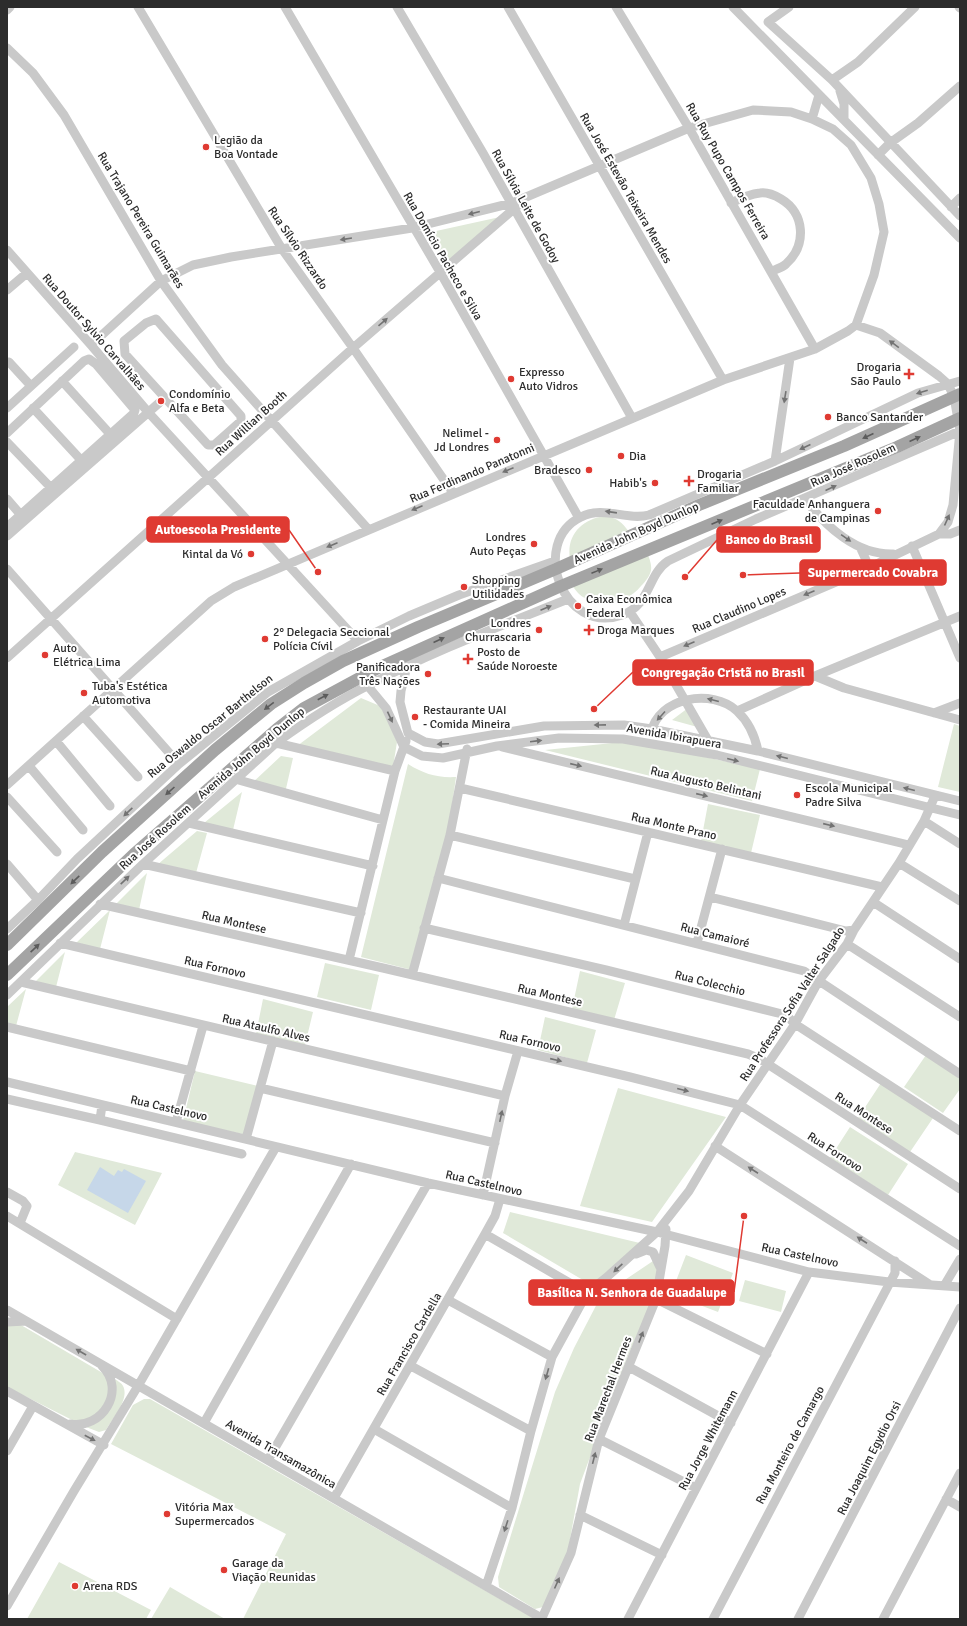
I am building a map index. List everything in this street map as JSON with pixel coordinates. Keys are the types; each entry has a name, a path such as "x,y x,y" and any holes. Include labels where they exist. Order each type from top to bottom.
{"main road":[{"name":"Avenida John Boyd Dunlop","path":"7,945 119,837 215,750 271,704 342,661 556,565 844,446 957,396"},
{"name":"Avenida John Boyd Dunlop","path":"7,975 134,854 277,729 304,708 378,668 561,586 897,447 959,423"},
{"path":"7,941 23,930"}],"street":[{"path":"7,10 10,7"},
{"name":"Rua Sílvio Rizzardo","path":"138,7 282,249 353,348 453,493"},
{"name":"Rua Domício Pacheco e Silva","path":"285,7 412,228 440,272 579,518"},
{"name":"Rua Sílvia Leite de Godoy","path":"397,7 513,206 632,418"},
{"name":"Rua José Estevão Teixeira Mendes","path":"508,7 723,380"},
{"name":"Rua Ruy Pupo Campos Ferreira","path":"616,7 689,128 815,349"},
{"path":"733,7 819,95 844,118 878,155 960,238"},
{"path":"789,7 768,22 832,80 960,216"},
{"path":"832,80 858,62 915,7"},
{"name":"Rua Trajano Pereira Guimarães","path":"7,48 33,73 64,115 161,281 222,365 368,529"},
{"path":"878,155 890,143 918,123 960,86"},
{"path":"839,88 844,104 844,118"},
{"path":"812,119 819,95"},
{"name":"Rua Willian Booth","path":"7,658 513,206 528,196 689,128 753,110 791,112 812,119 833,129 851,145 871,178 879,204 884,232 874,274 856,325"},
{"path":"731,203 749,195 762,192 772,194 793,208 800,221 798,246 786,265 772,272"},
{"path":"952,207 960,198"},
{"path":"91,344 161,281 193,264 412,228 513,206"},
{"name":"Rua Doutor Sylvio Carvalhães","path":"7,250 91,344 148,412 358,641"},
{"path":"7,290 27,273"},
{"path":"154,319 157,319 239,412 242,419 218,442 209,445 163,400 125,354 123,349 124,341 154,319"},
{"path":"856,325 880,333 948,384 957,396 959,423 953,505 948,522 939,534"},
{"name":"Rua Ferdinando Panatonni","path":"7,785 211,600 234,587 723,380 815,349 856,325"},
{"path":"7,408 74,347"},
{"path":"775,461 790,358"},
{"path":"7,433 62,381 87,360 90,360 96,364 135,410 134,413 81,460 7,536"},
{"path":"9,362 31,386"},
{"path":"62,381 110,434"},
{"path":"775,461 918,393 960,381"},
{"path":"7,527 20,514 53,490 163,400"},
{"path":"34,408 81,460"},
{"name":"Rua José Rosolem","path":"630,612 646,596 660,568 668,561 756,519 805,499 959,423"},
{"path":"7,442 53,490"},
{"name":"Avenida John Boyd Dunlop","path":"630,612 615,617 600,617 581,610 568,599 561,586 556,565 559,542 565,531 579,518 586,514 602,512 632,516 649,515 775,461"},
{"path":"7,499 20,514"},
{"path":"805,499 817,515 827,524 861,549 879,555 896,554"},
{"path":"953,505 960,514"},
{"name":"Rua Claudino Lopes","path":"660,657 864,570 939,534 950,534 960,530"},
{"path":"912,546 960,658"},
{"path":"861,549 866,560 864,570"},
{"name":"Rua Oswaldo Oscar Barthelson","path":"7,929 38,900 77,859 179,764 268,692 358,641 409,616 459,595 556,565"},
{"path":"7,569 179,764"},
{"name":"Rua José Rosolem","path":"7,995 100,904 235,779 276,743 298,727 368,685 407,666 568,599"},
{"path":"630,612 660,657 717,755"},
{"path":"737,711 815,676 960,616"},
{"path":"349,960 362,913 395,772 408,733 400,702 407,666"},
{"path":"815,676 844,688 960,720"},
{"path":"368,685 386,708 404,747"},
{"path":"649,742 652,729 660,716 672,706 686,700 699,698 709,699 737,711 755,736 758,752"},
{"path":"934,713 960,703"},
{"path":"83,716 138,777"},
{"name":"Avenida Ibirapuera","path":"408,733 425,742 438,744 544,726 624,725 707,740 960,802"},
{"name":"Avenida Ibirapuera","path":"404,747 422,756 433,758 452,756 497,746 559,738 623,739 649,742 717,755 930,809 960,815"},
{"path":"412,974 450,835 468,739"},
{"path":"56,741 110,806"},
{"path":"276,743 395,772"},
{"name":"Rua Augusto Belintani","path":"497,746 909,845"},
{"path":"29,766 83,830"},
{"path":"235,779 383,820"},
{"name":"Rua Monte Prano","path":"460,788 882,887"},
{"name":"Rua Professora Sofia Valter Salgado","path":"662,1233 666,1223 688,1191 740,1105 795,1024 818,982 847,944 854,930 899,863 924,822 935,796"},
{"path":"7,797 57,852"},
{"path":"924,822 960,844"},
{"path":"189,823 373,866"},
{"path":"624,925 648,832"},
{"path":"450,835 636,879"},
{"path":"697,943 722,849"},
{"path":"899,863 960,901"},
{"path":"7,864 38,900"},
{"path":"143,864 362,913"},
{"name":"Rua Camaioré","path":"438,878 804,971 818,982 960,1074"},
{"path":"710,897 846,931 854,930"},
{"path":"873,902 960,959"},
{"name":"Rua Montese","path":"100,904 412,974 748,1054 760,1059 767,1065 960,1189"},
{"name":"Rua Colecchio","path":"424,928 786,1015 795,1024 960,1131"},
{"name":"Rua Fornovo","path":"60,943 518,1050 740,1105 960,1246"},
{"path":"847,944 960,1017"},
{"name":"Rua Ataulfo Alves","path":"21,982 505,1096"},
{"path":"176,1122 203,1026"},
{"path":"7,1027 191,1071"},
{"path":"246,1139 274,1041"},
{"path":"484,1195 505,1096 518,1050"},
{"name":"Rua Castelnovo","path":"7,1082 428,1183 662,1233 809,1272 889,1282 960,1287"},
{"path":"260,1088 495,1144"},
{"path":"7,1099 242,1154"},
{"path":"100,1120 102,1105"},
{"path":"715,1146 929,1284"},
{"path":"7,1606 80,1480 104,1445 276,1147"},
{"path":"204,1423 351,1164"},
{"path":"268,1460 428,1183"},
{"path":"7,1192 26,1204 27,1209 20,1223"},
{"name":"Rua Francisco Cardella","path":"334,1498 411,1366 495,1216 500,1199"},
{"path":"7,1216 177,1319"},
{"path":"486,1586 512,1508 531,1431 552,1357 587,1293 631,1255 662,1233"},
{"name":"Rua Marechal Hermes","path":"542,1619 571,1553 599,1439 656,1299 662,1233"},
{"path":"485,1234 587,1293"},
{"path":"631,1255 646,1250 653,1252 660,1267"},
{"path":"944,1286 960,1259"},
{"name":"Rua Monteiro de Camargo","path":"713,1619 895,1273 895,1261"},
{"name":"Rua Jorge Whitemann","path":"628,1619 809,1272"},
{"path":"656,1299 767,1354"},
{"path":"448,1300 552,1357"},
{"name":"Rua Joaquim Egydio Orsi","path":"798,1619 960,1308"},
{"name":"Avenida Transamazônica","path":"7,1310 542,1619"},
{"path":"7,1322 26,1321"},
{"path":"57,1419 80,1426 92,1422 105,1410 112,1394 111,1382 107,1371 98,1362"},
{"path":"411,1366 531,1431"},
{"path":"629,1367 731,1422"},
{"path":"7,1391 104,1445"},
{"path":"7,1451 33,1406"},
{"path":"374,1429 512,1508"},
{"path":"599,1439 696,1488"},
{"path":"883,1619 960,1473"},
{"path":"946,1499 960,1507"},
{"path":"580,1515 662,1555"}],"green space":[{"path":"500,217 445,263 427,233"},
{"path":"605,516 619,521 629,532 570,559 569,550 573,536 577,530 589,521"},
{"path":"647,552 651,570 644,583 628,597 612,602 594,602 579,594 572,585"},
{"path":"361,698 380,706 386,716 397,742 393,767 297,746"},
{"path":"688,708 701,728 672,720"},
{"path":"954,724 960,726 960,792 938,787"},
{"path":"632,741 760,769 752,801 545,750"},
{"path":"281,756 293,758 285,793 250,785"},
{"path":"408,764 431,775 456,777 449,826 412,970 361,957"},
{"path":"242,792 233,830 204,823"},
{"path":"708,804 760,815 751,853 701,841"},
{"path":"197,831 207,833 196,873 157,865"},
{"path":"147,873 139,910 115,905"},
{"path":"110,910 100,949 75,944"},
{"path":"65,952 56,987 34,983"},
{"path":"325,963 379,975 371,1010 317,997"},
{"path":"580,971 625,983 614,1020 572,1009"},
{"path":"26,989 16,1026 7,1025 7,1007"},
{"path":"263,999 313,1012 305,1045 256,1034"},
{"path":"545,1017 596,1030 587,1063 538,1050"},
{"path":"926,1055 960,1079 960,1089 943,1113 904,1087"},
{"path":"195,1071 258,1086 247,1135 183,1121"},
{"path":"881,1083 933,1118 910,1152 858,1118"},
{"path":"618,1088 726,1117 652,1222 580,1206"},
{"path":"850,1127 908,1164 888,1195 830,1158"},
{"path":"75,1152 162,1173 135,1225 58,1185"},
{"path":"510,1212 644,1244 598,1280 588,1283 503,1233"},
{"path":"686,1255 733,1273 718,1312 671,1294"},
{"path":"653,1261 659,1262 653,1299 627,1358 580,1484 567,1556 543,1607 535,1609 499,1587 498,1577 555,1392 574,1348 601,1296"},
{"path":"745,1280 786,1291 781,1312 739,1301"},
{"path":"7,1325 21,1325 106,1375 110,1394 100,1413 78,1423 7,1387"},
{"path":"113,1378 123,1386 125,1391 119,1409 106,1430 99,1432 86,1427 99,1419"},
{"path":"144,1399 150,1399 535,1619 243,1619 286,1534 111,1444 133,1405"},
{"name":"Arena RDS","path":"59,1562 151,1610 146,1619 27,1619"},
{"path":"170,1587 225,1619 151,1619"}],"water":[{"path":"100,1167 114,1176 118,1170 122,1172 124,1169 146,1181 128,1213 87,1190"}],"place":[{"name":"Legião da Boa Vontade","path":"206,147"},
{"name":"Drogaria São Paulo","path":"909,374"},
{"name":"Expresso Auto Vidros","path":"511,379"},
{"name":"Condomínio Alfa e Beta","path":"161,401"},
{"name":"Banco Santander","path":"828,417"},
{"name":"Nelimel - Jd Londres","path":"497,440"},
{"name":"Dia","path":"621,456"},
{"name":"Bradesco","path":"589,470"},
{"name":"Drogaria Familiar","path":"689,481"},
{"name":"Habib's","path":"655,483"},
{"name":"Faculdade Anhanguera de Campinas","path":"878,511"},
{"name":"Londres Auto Peças","path":"534,544"},
{"name":"Kintal da Vó","path":"251,554"},
{"name":"Autoescola Presidente","path":"318,572"},
{"name":"Supermercado Covabra","path":"743,575"},
{"name":"Banco do Brasil","path":"685,577"},
{"name":"Shopping Utilidades","path":"464,587"},
{"name":"Caixa Econômica Federal","path":"578,606"},
{"name":"Londres Churrascaria","path":"539,630"},
{"name":"Droga Marques","path":"589,630"},
{"name":"2° Delegacia Seccional Polícia Cívil","path":"265,639"},
{"name":"Auto Elétrica Lima","path":"45,655"},
{"name":"Posto de Saúde Noroeste","path":"468,659"},
{"name":"Panificadora Três Nações","path":"428,674"},
{"name":"Tuba's Estética Automotiva","path":"84,693"},
{"name":"Congregação Cristã no Brasil","path":"594,709"},
{"name":"Restaurante UAI - Comida Mineira","path":"415,717"},
{"name":"Escola Municipal Padre Silva","path":"797,795"},
{"name":"Basílica N. Senhora de Guadalupe","path":"744,1216"},
{"name":"Vitória Max Supermercados","path":"167,1514"},
{"name":"Garage da Viação Reunidas","path":"224,1570"},
{"name":"Arena RDS","path":"75,1586"}]}
